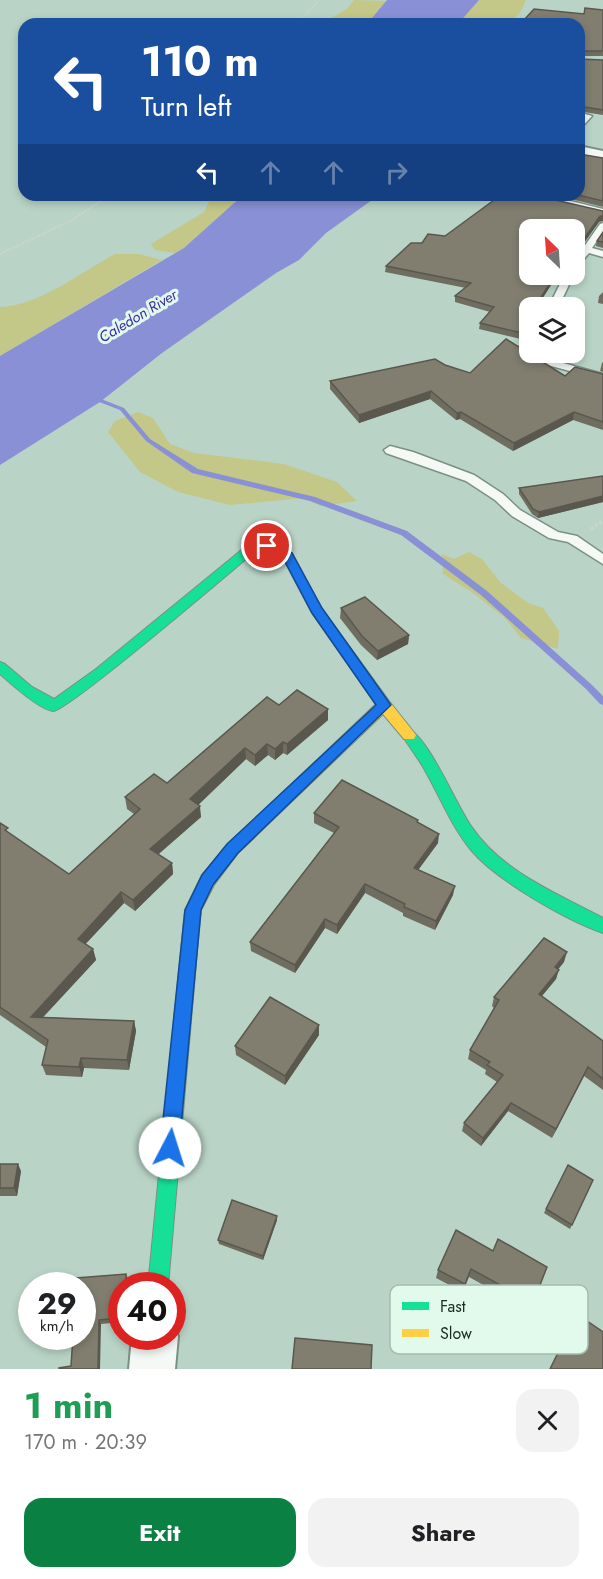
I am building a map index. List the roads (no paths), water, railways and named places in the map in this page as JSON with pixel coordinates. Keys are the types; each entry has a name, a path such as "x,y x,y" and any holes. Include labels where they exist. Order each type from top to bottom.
{"street":[{"path":"585,151 603,155"},
{"path":"0,667 27,690 54,706 101,672 248,551 267,546 288,556 316,610 384,705 422,750 465,831 487,859 538,891 603,926"},
{"path":"160,1272 193,910 208,880 232,849 384,705"},
{"path":"152,1369 153,1350"}],"lane":[{"path":"585,120 588,116"},
{"path":"560,201 603,212"},
{"path":"585,254 603,225"},
{"path":"588,250 603,254"},
{"path":"552,363 603,377"},
{"path":"390,450 470,478 499,497 516,513 554,535 572,539 603,560"}],"water":[{"path":"387,0 479,0 463,18 372,18"},
{"name":"Caledon River","path":"236,201 371,201 326,233 299,260 276,273 162,353 100,402 0,465 0,356 184,248"}],"waterway":[{"path":"91,397 122,409 148,440 195,471 312,499 404,533 484,593 603,702"}]}
